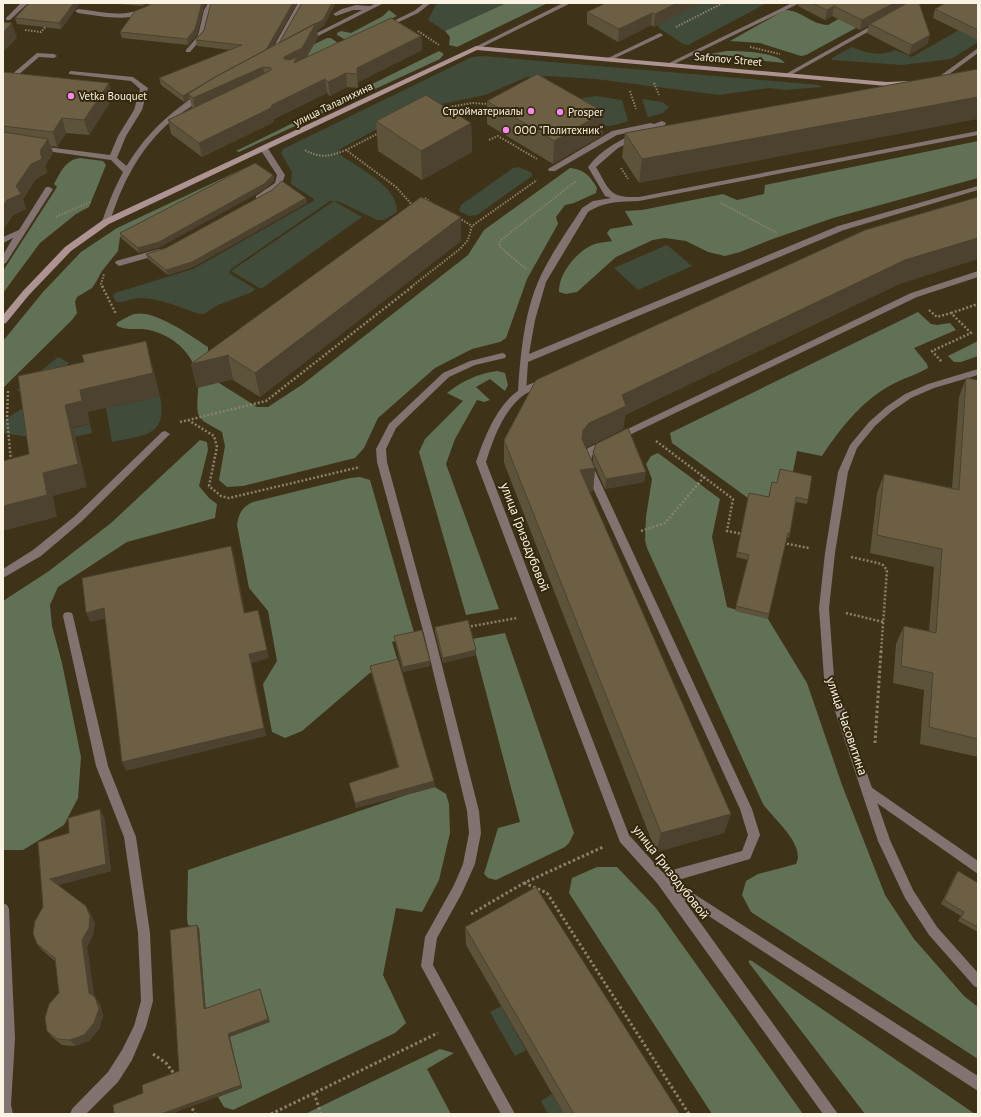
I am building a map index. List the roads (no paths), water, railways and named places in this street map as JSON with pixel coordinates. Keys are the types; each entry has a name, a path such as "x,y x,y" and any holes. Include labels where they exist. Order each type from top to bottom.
{"main road":[{"name":"Safonov Street","path":"476,48 887,84 919,82"},
{"name":"улица Талалихина","path":"3,321 26,293 68,248 106,222 476,48"},
{"path":"935,80 958,76"}],"street":[{"path":"8,19 25,3"},
{"path":"86,12 92,3"},
{"path":"78,11 128,16 140,13 155,3"},
{"path":"188,51 201,36 207,10 211,3"},
{"path":"283,52 267,61 301,3"},
{"path":"297,45 381,3"},
{"path":"377,31 416,12 428,3"},
{"name":"улица Талалихина","path":"476,48 568,3"},
{"path":"668,65 797,3"},
{"path":"336,14 350,7 359,6 369,8"},
{"path":"787,75 888,18"},
{"path":"609,59 660,35"},
{"path":"935,80 978,50"},
{"path":"3,86 37,55 54,56"},
{"path":"71,72 133,79 144,88 138,110 122,136 113,158"},
{"path":"106,222 112,203 126,170 139,151 167,120 181,108 208,92"},
{"path":"167,120 178,121"},
{"path":"552,169 616,133 662,123 610,151 599,158 592,167 608,194 624,200"},
{"path":"522,392 524,360 531,320 542,282 585,210 596,203 624,200 978,134"},
{"path":"32,147 113,158 126,170"},
{"path":"248,204 269,192 278,184 280,175 264,149"},
{"path":"524,360 844,231 978,188"},
{"path":"3,261 49,189"},
{"path":"3,240 23,231"},
{"path":"119,264 164,250"},
{"path":"661,879 746,856 754,835 746,808 586,462 587,455 591,450 914,295 978,274"},
{"path":"502,356 473,363 446,376 392,426 381,449 382,462 429,634 473,812 475,833 469,864 458,889 431,937 427,966 508,1114"},
{"name":"улица Часовитина","path":"977,373 930,386 908,396 889,409 872,424 853,447 843,472 830,553 824,608 829,678 884,841 909,894 933,931 978,982"},
{"name":"улица Гризодубовой","path":"557,376 522,392 509,404 485,446 481,462 624,838 661,879 831,1114"},
{"path":"3,574 37,553 78,519 165,434"},
{"path":"68,616 102,766 130,837 144,933 147,1001 140,1027 133,1044 114,1077 77,1114"},
{"path":"868,790 978,868"},
{"path":"661,879 978,1084"},
{"path":"3,909 9,1038 4,1105 6,1114"}],"place":[{"name":"Vetka Bouquet","path":"71,96"},
{"name":"Стройматериалы","path":"531,111"},
{"name":"Prosper","path":"560,112"},
{"name":"ООО \"Политехник\"","path":"506,130"}]}
